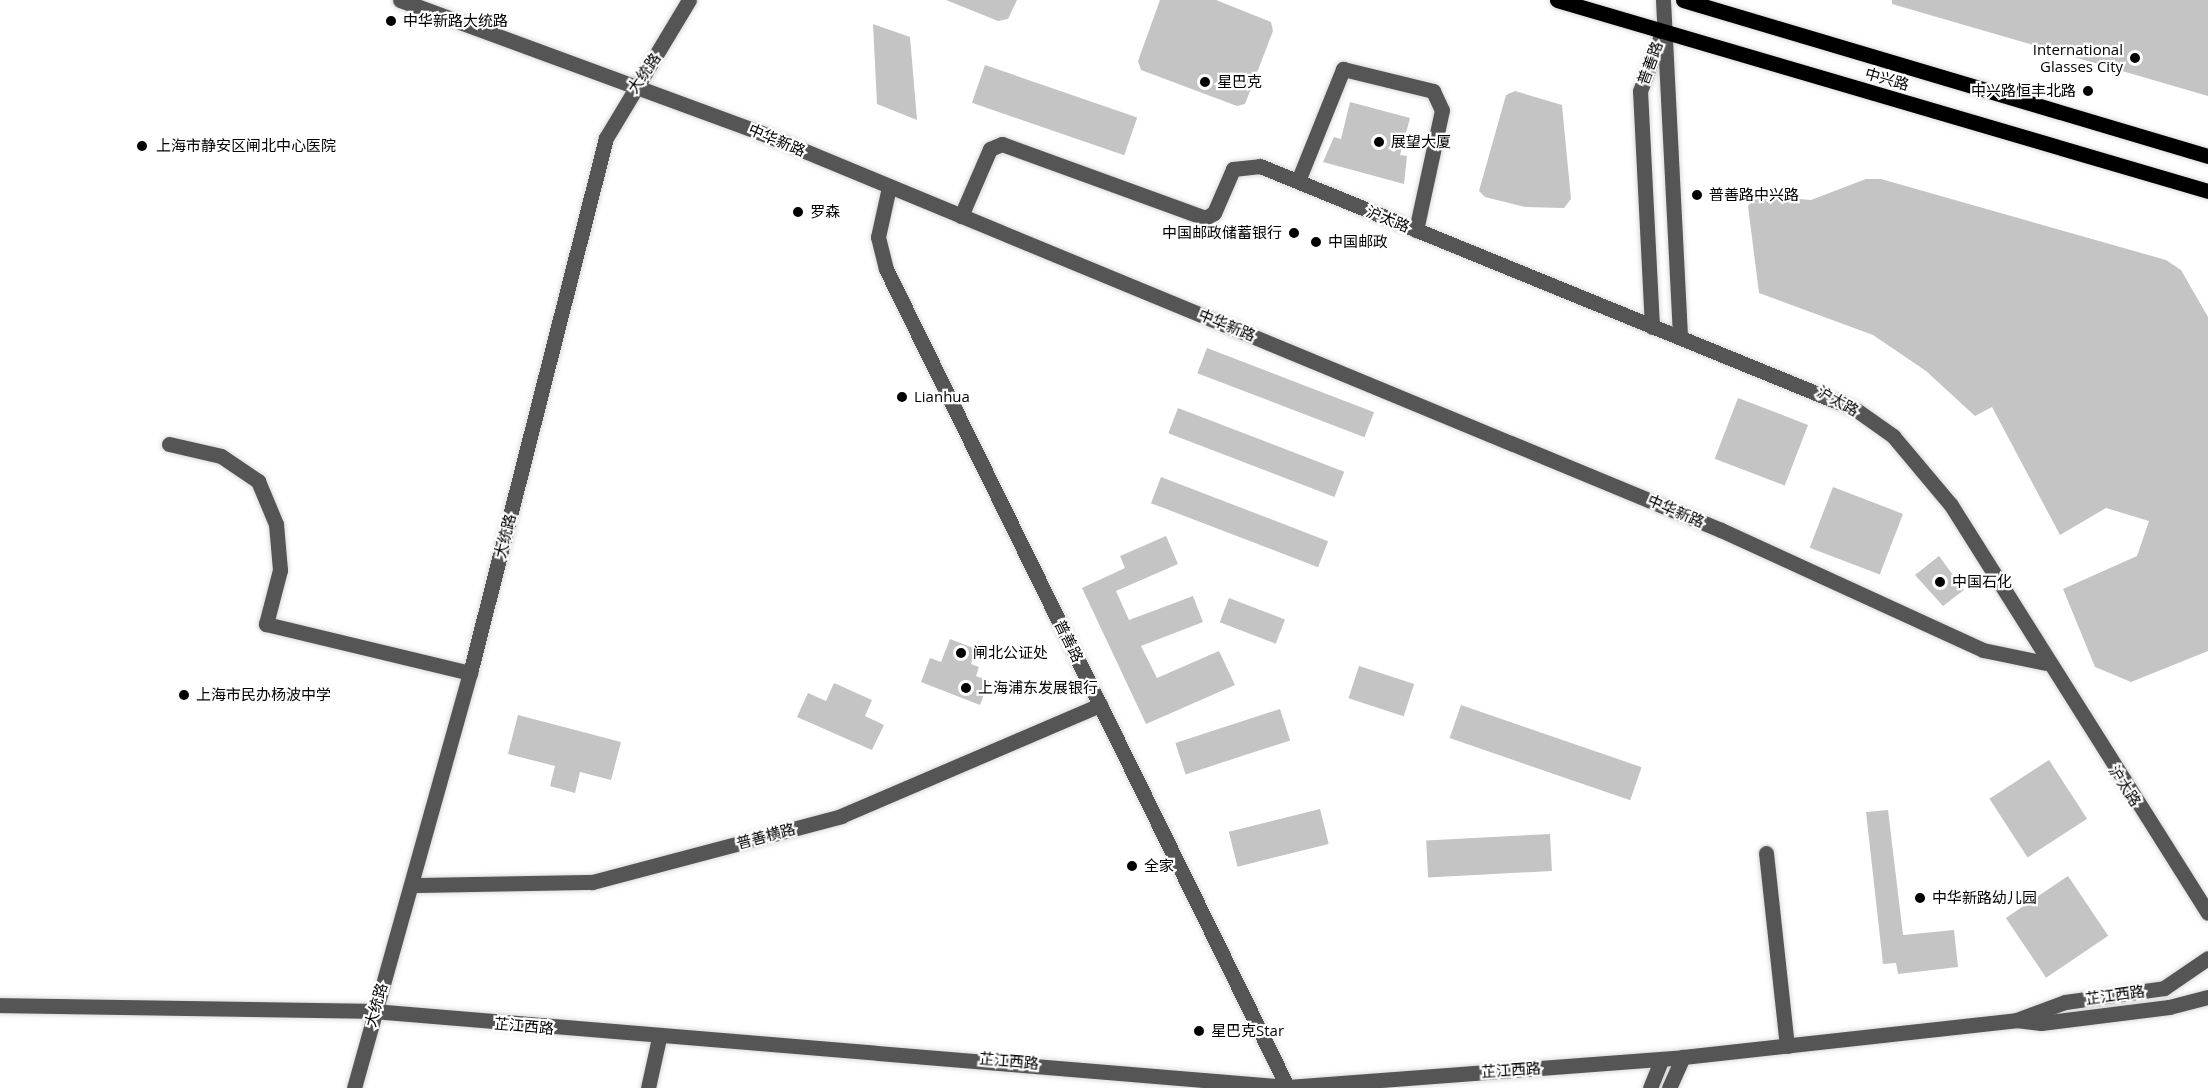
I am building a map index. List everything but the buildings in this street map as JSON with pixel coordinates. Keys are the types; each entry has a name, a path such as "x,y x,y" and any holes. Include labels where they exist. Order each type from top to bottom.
{"main road":[{"name":"中兴路","path":"1557,0 1662,33 2208,190"},
{"name":"中兴路","path":"1683,0 2208,156"}],"street":[{"name":"中华新路","path":"400,0 636,83 961,216 1721,530 1983,650 2046,663"},
{"name":"大统路","path":"354,1088 373,1011 412,885 470,673 606,138 636,83 689,0"},
{"path":"1662,33 1663,0"},
{"name":"普善路","path":"1652,327 1640,91 1662,33"},
{"name":"普善路","path":"1662,33 1680,337"},
{"path":"1298,181 1343,69 1433,91 1442,110 1416,230"},
{"name":"沪太路","path":"961,216 990,148 1002,144 1205,218 1214,213 1233,169 1247,164 1298,181 1652,327 1812,387 1893,436 1951,505 2046,663 2208,913"},
{"name":"普善路","path":"889,187 878,237 886,269 1288,1087"},
{"path":"169,444 221,456 258,481 276,524 280,570 266,624 470,673"},
{"name":"普善横路","path":"412,885 592,882 841,816 1100,705"},
{"path":"1766,852 1787,1047"},
{"name":"芷江西路","path":"0,1005 373,1011 659,1038 998,1060 1288,1087 1662,1059 2016,1020 2065,1002 2164,988 2208,958"},
{"name":"芷江西路","path":"2016,1020 2041,1023 2208,997"},
{"path":"648,1088 659,1038"},
{"path":"1669,1088 1683,1057"},
{"path":"1650,1088 1662,1059"}],"place":[{"name":"中华新路大统路","path":"391,21"},
{"name":"International Glasses City","path":"2135,58"},
{"name":"星巴克","path":"1205,82"},
{"name":"中兴路恒丰北路","path":"2088,91"},
{"name":"展望大厦","path":"1379,142"},
{"name":"上海市静安区闸北中心医院","path":"142,146"},
{"name":"普善路中兴路","path":"1697,195"},
{"name":"罗森","path":"798,212"},
{"name":"中国邮政储蓄银行","path":"1294,233"},
{"name":"中国邮政","path":"1316,242"},
{"name":"Lianhua","path":"902,397"},
{"name":"中国石化","path":"1940,582"},
{"name":"闸北公证处","path":"961,653"},
{"name":"上海浦东发展银行","path":"966,688"},
{"name":"上海市民办杨波中学","path":"184,695"},
{"name":"全家","path":"1132,866"},
{"name":"中华新路幼儿园","path":"1920,898"},
{"name":"星巴克Star","path":"1199,1031"}]}
